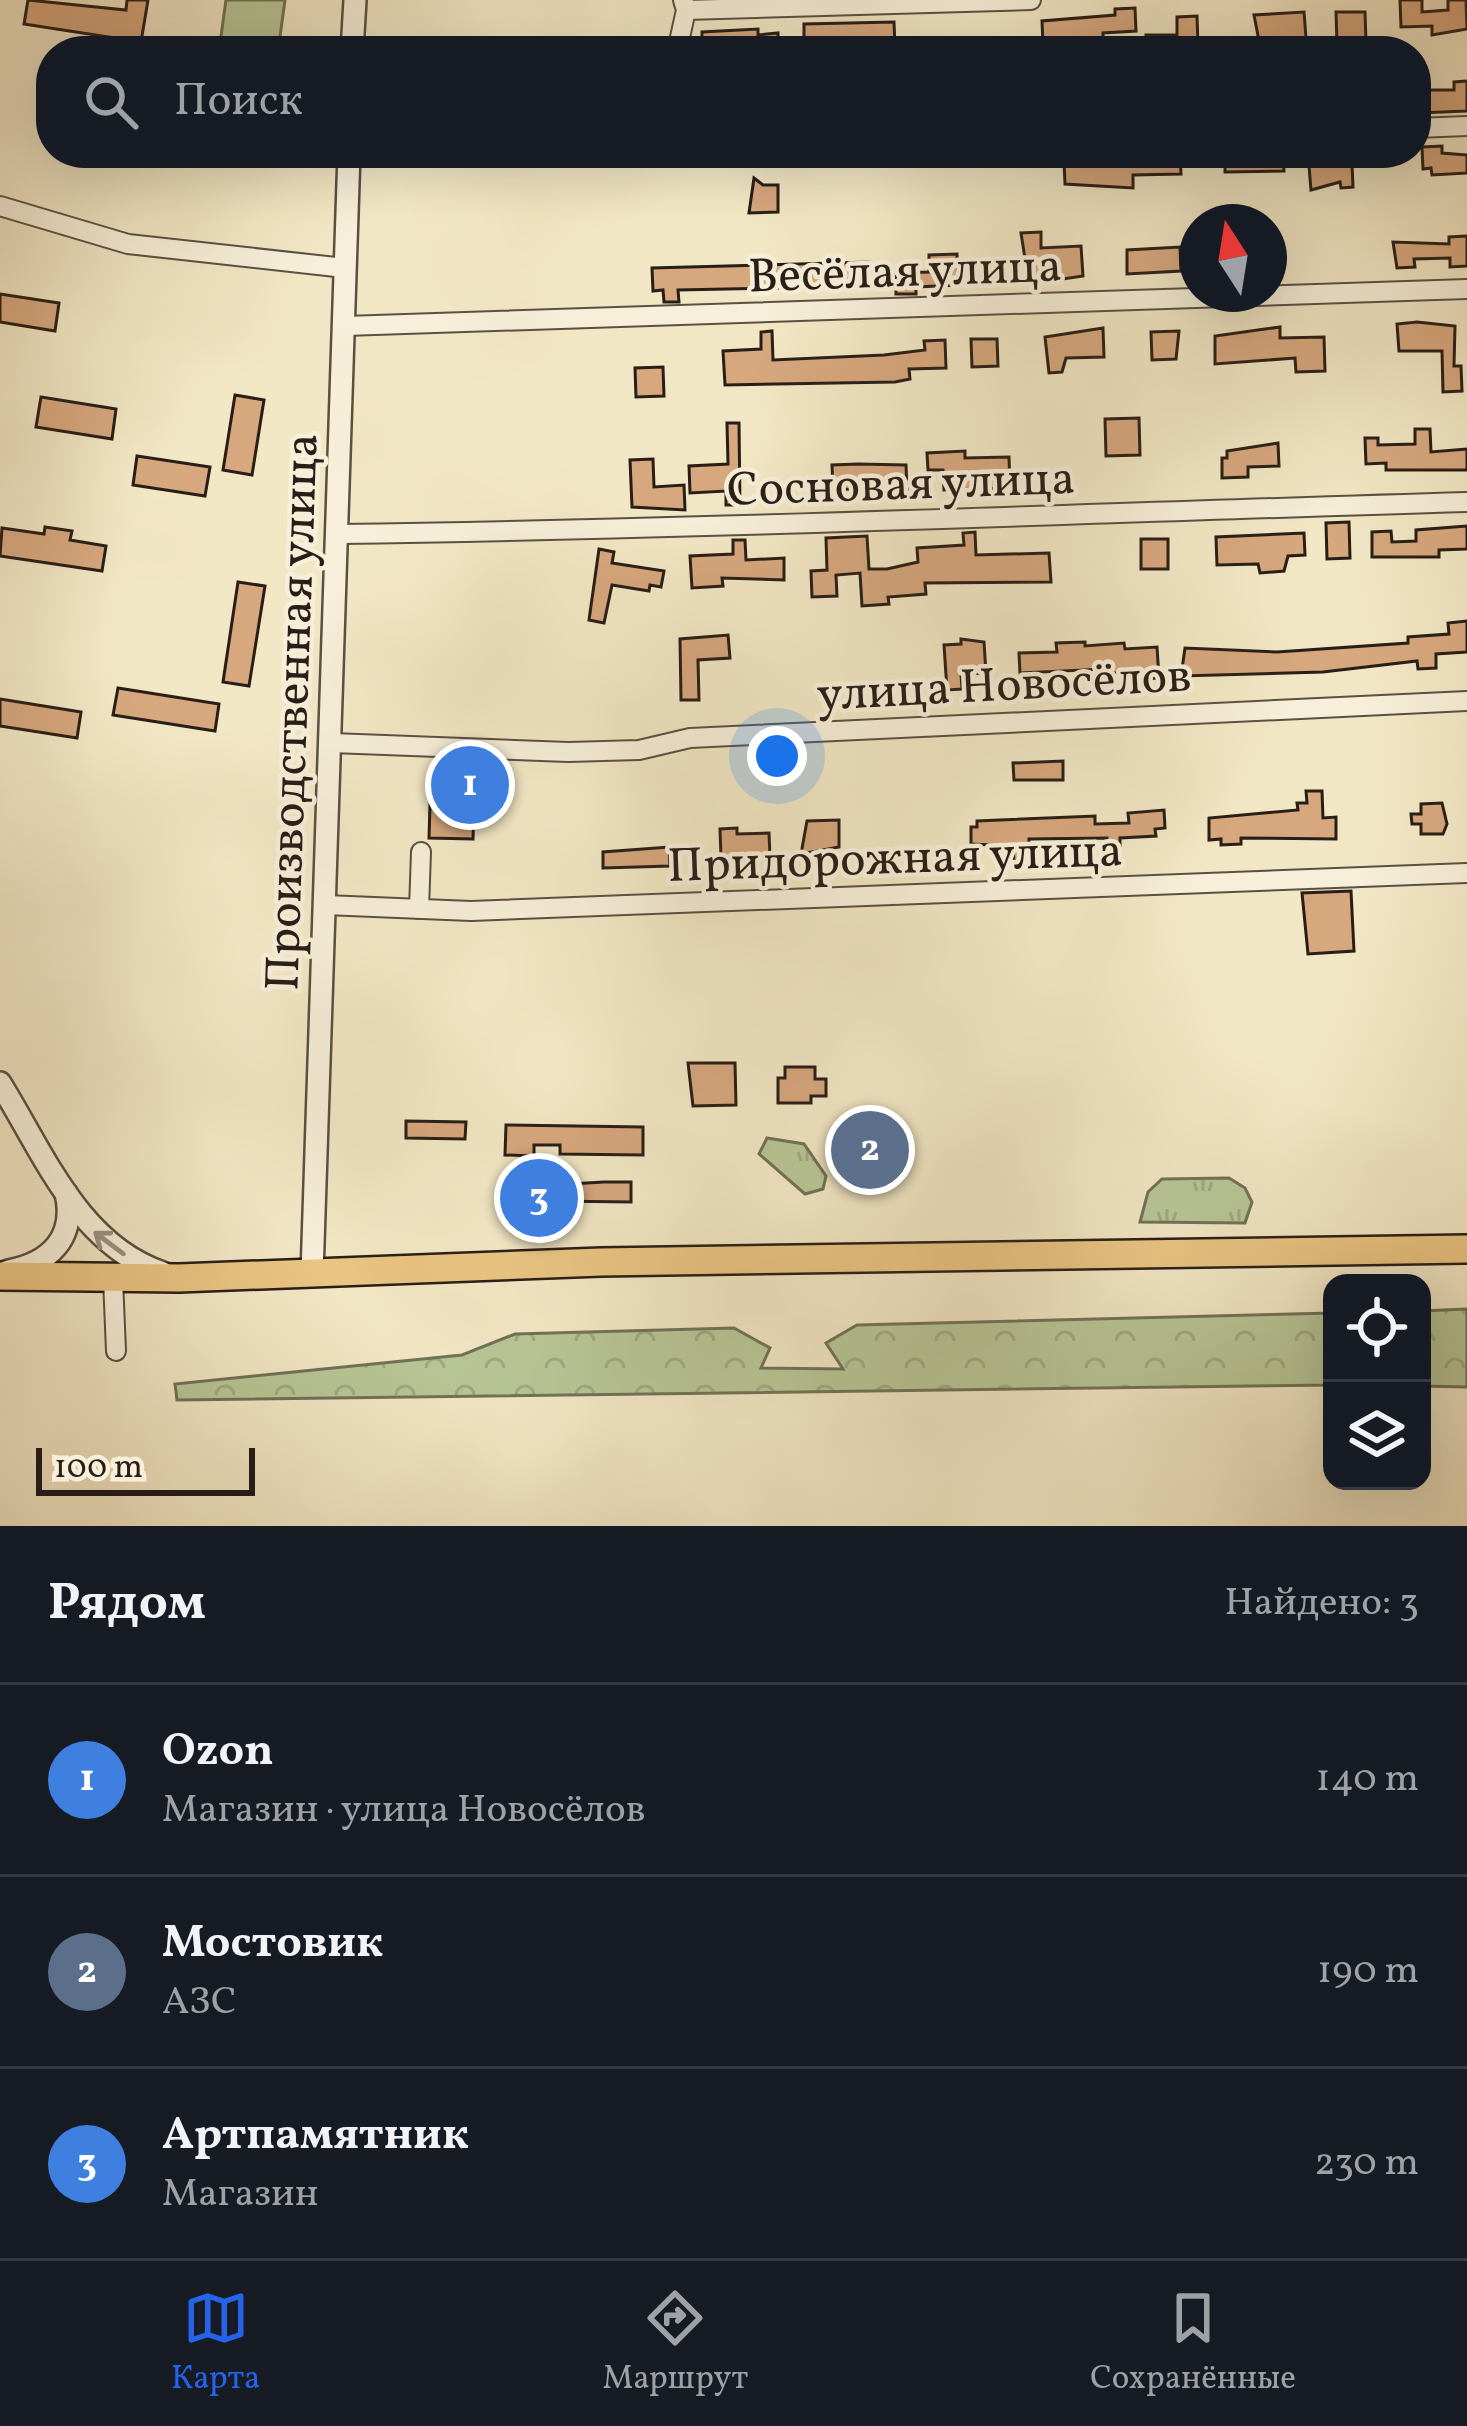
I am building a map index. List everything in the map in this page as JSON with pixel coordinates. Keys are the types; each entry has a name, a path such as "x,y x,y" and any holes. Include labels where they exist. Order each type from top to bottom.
{"main road":[{"path":"0,1274 179,1278 602,1262 1467,1249"}],"street":[{"path":"353,36 356,0"},
{"path":"679,36 684,5 1031,0"},
{"path":"1431,127 1467,126"},
{"name":"Производственная улица","path":"312,1274 348,168"},
{"path":"0,206 128,244 345,268"},
{"name":"Весёлая улица","path":"345,326 1467,289"},
{"name":"Сосновая улица","path":"338,534 717,529 870,519 1467,502"},
{"name":"улица Новосёлов","path":"332,743 418,755 639,750 690,738 1467,701"},
{"path":"419,909 421,852"},
{"name":"Придорожная улица","path":"325,905 419,909 1467,873"},
{"path":"0,1083 98,1237 143,1266 179,1278"},
{"path":"0,1274 35,1264 62,1242 69,1209 61,1181"},
{"path":"113,1279 116,1352"}],"green space":[{"path":"226,0 285,0 280,36 221,36"},
{"path":"767,1138 804,1144 826,1176 823,1189 805,1194 759,1154"},
{"path":"1229,1178 1245,1188 1252,1202 1245,1223 1140,1222 1148,1192 1162,1179"},
{"path":"1467,1309 1467,1387 1431,1386 1431,1311"},
{"path":"1323,1313 1323,1385 177,1400 175,1384 462,1355 515,1334 734,1328 770,1348 761,1368 843,1369 826,1343 857,1325"}],"building":[{"path":"28,0 126,10 127,0 148,0 142,36 102,36 24,24"},
{"path":"1400,0 1422,0 1422,12 1448,10 1448,0 1466,0 1467,29 1432,35 1432,26 1401,27"},
{"path":"1135,8 1136,31 1043,36 1042,21 1115,15 1115,9"},
{"path":"1304,12 1306,36 1258,36 1254,15"},
{"path":"1336,12 1365,12 1366,36 1337,36"},
{"path":"1197,16 1198,36 1146,36 1177,35 1177,17"},
{"path":"894,22 895,36 804,36 804,24"},
{"path":"758,29 758,35 778,36 702,36 702,32"},
{"path":"1467,81 1467,111 1431,112 1431,90 1454,90 1454,82"},
{"path":"1442,146 1442,153 1467,155 1467,173 1432,175 1431,147"},
{"path":"1064,168 1181,168 1181,174 1133,175 1133,188 1065,184"},
{"path":"1225,168 1284,171 1225,172"},
{"path":"1309,168 1352,168 1353,187 1341,188 1340,182 1311,190"},
{"path":"754,178 763,185 778,185 778,212 749,213"},
{"path":"1041,232 1041,248 1081,246 1083,276 1029,284 1021,233"},
{"path":"1467,236 1467,266 1450,267 1450,258 1414,259 1415,267 1397,268 1393,242 1449,244 1449,237"},
{"path":"1179,247 1179,271 1127,274 1127,250"},
{"path":"957,254 958,285 916,287 916,294 896,294 896,273 929,272 929,255"},
{"path":"869,262 869,286 678,290 679,302 664,302 663,290 653,291 652,268"},
{"path":"0,294 59,303 55,331 0,322"},
{"path":"1397,324 1455,326 1454,366 1461,366 1462,391 1443,392 1442,351 1399,351"},
{"path":"1280,327 1280,338 1324,337 1325,371 1296,372 1295,358 1215,364 1215,336"},
{"path":"1103,328 1104,357 1066,358 1062,372 1049,373 1045,337"},
{"path":"772,331 773,360 884,355 925,350 924,341 945,340 946,368 909,369 910,379 895,382 725,385 723,351 761,349 761,332"},
{"path":"1179,331 1176,359 1152,360 1151,332"},
{"path":"971,339 997,339 998,366 972,367"},
{"path":"663,367 664,396 636,397 635,368"},
{"path":"235,395 264,400 252,475 223,470"},
{"path":"41,397 116,409 112,439 36,427"},
{"path":"1139,418 1140,455 1106,456 1105,419"},
{"path":"727,423 739,423 740,505 726,505 726,491 690,493 689,466 728,464"},
{"path":"1415,429 1430,429 1431,452 1467,449 1467,470 1386,470 1386,463 1366,464 1365,438 1378,438 1378,445 1415,444"},
{"path":"1278,443 1279,466 1248,467 1248,477 1222,478 1222,458 1227,458 1227,451"},
{"path":"965,451 965,458 1009,457 1010,488 944,490 943,470 928,470 927,453"},
{"path":"137,456 210,467 205,496 133,485"},
{"path":"653,459 654,487 684,485 685,510 632,507 630,460"},
{"path":"832,465 906,465 907,490 833,489"},
{"path":"1349,522 1350,558 1327,559 1326,523"},
{"path":"1467,526 1467,549 1439,550 1439,557 1372,557 1372,532 1391,531 1392,542 1416,541 1416,530"},
{"path":"45,527 72,531 70,540 106,546 102,571 0,556 2,528 44,534"},
{"path":"975,532 976,555 1049,553 1051,582 925,583 926,594 888,597 889,604 862,606 860,573 836,575 837,596 812,597 811,571 827,570 826,538 867,536 869,569 887,569 918,562 917,548 964,545 963,533"},
{"path":"1304,533 1305,555 1288,556 1284,571 1260,573 1258,564 1217,565 1216,537"},
{"path":"1141,539 1168,539 1168,569 1141,569"},
{"path":"733,540 745,540 746,560 784,558 784,580 722,578 723,586 692,588 690,556 733,554"},
{"path":"599,549 614,552 612,563 664,571 661,587 650,585 649,591 612,585 604,623 589,620"},
{"path":"238,582 265,586 249,686 223,682"},
{"path":"1467,621 1467,652 1436,654 1436,668 1418,669 1417,661 1323,672 1181,676 1185,648 1277,652 1408,643 1408,637 1449,634 1448,623"},
{"path":"728,635 730,658 698,660 699,700 681,700 680,639"},
{"path":"961,639 984,642 986,673 961,674 962,689 947,690 944,645 961,644"},
{"path":"1085,642 1085,646 1124,643 1125,649 1157,647 1159,678 1142,679 1141,671 1104,674 1104,669 1020,673 1019,653 1057,652 1056,643"},
{"path":"118,688 219,704 215,731 113,715"},
{"path":"0,699 81,712 77,738 0,726"},
{"path":"1063,761 1063,780 1014,780 1013,763"},
{"path":"431,772 475,773 473,839 429,838"},
{"path":"1306,791 1322,791 1323,818 1336,817 1336,839 1241,838 1241,844 1221,845 1221,839 1209,840 1209,818 1298,810 1297,803 1307,803"},
{"path":"1442,803 1447,824 1443,834 1421,834 1421,824 1412,824 1411,814 1421,814 1421,804"},
{"path":"1164,810 1165,828 1155,829 1156,836 1120,838 1120,846 1107,846 1107,838 1029,839 1029,862 1014,862 1013,846 971,844 971,827 977,827 977,821 1095,816 1095,824 1129,823 1128,813"},
{"path":"839,820 839,847 801,854 807,821"},
{"path":"737,828 737,834 769,833 770,857 721,857 720,829"},
{"path":"669,847 670,866 603,868 603,852"},
{"path":"1351,891 1354,951 1308,954 1302,893"},
{"path":"688,1063 735,1063 736,1105 693,1106"},
{"path":"785,1067 815,1067 815,1079 826,1079 826,1096 811,1096 811,1103 778,1103 778,1078 785,1078"},
{"path":"406,1121 466,1122 465,1139 406,1138"},
{"path":"506,1125 643,1127 643,1155 560,1154 560,1145 534,1145 534,1156 505,1155"},
{"path":"631,1182 631,1202 552,1201 553,1185"}],"place":[{"name":"Ozon","path":"470,785"},
{"name":"Мостовик","path":"870,1150"},
{"name":"Артпамятник","path":"539,1198"}]}
